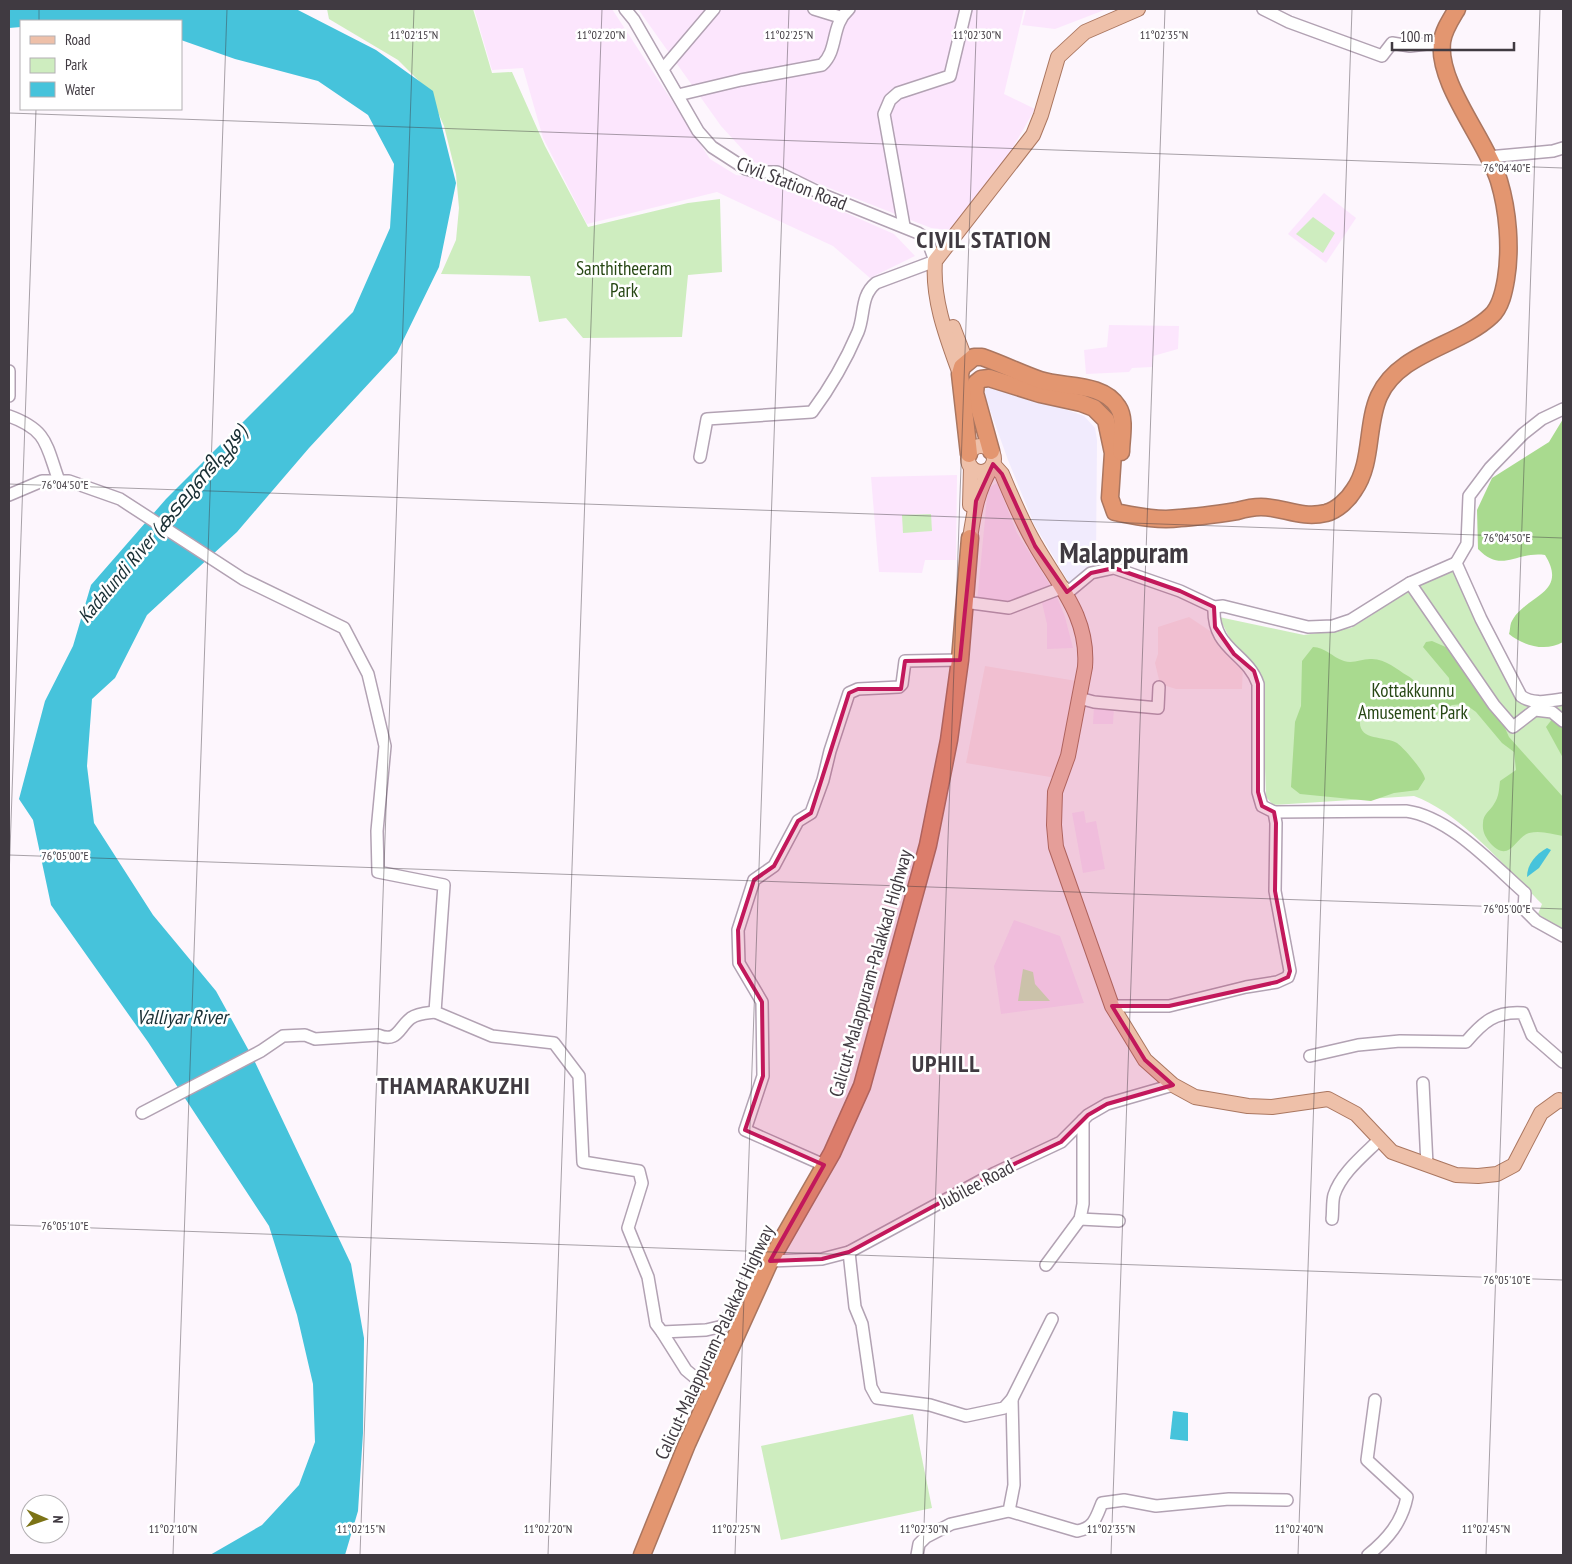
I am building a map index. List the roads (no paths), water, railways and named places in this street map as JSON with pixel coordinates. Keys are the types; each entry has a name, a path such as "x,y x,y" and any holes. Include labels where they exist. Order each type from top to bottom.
{"highway":[{"path":"992,461 975,393 976,383 981,378 989,378 1040,394 1081,403 1094,408 1106,420 1114,452 1110,492 1112,508 1115,512 1156,519 1180,518 1261,507 1292,514 1311,514 1326,512 1345,501 1355,489 1363,472 1374,412 1379,395 1388,382 1426,352 1468,332 1492,315 1501,301 1506,279 1508,254 1506,211 1499,180 1452,87 1443,60 1442,42 1457,9"},
{"path":"963,368 974,357 982,357 1042,381 1096,390 1109,397 1119,407 1122,424 1116,492 1117,505 1128,514"},
{"name":"Calicut-Malappuram-Palakkad Highway","path":"963,368 970,461"},
{"name":"Calicut-Malappuram-Palakkad Highway","path":"642,1555 711,1391 770,1261 824,1166 862,1086 928,845 949,740 960,660 970,538"}],"main road":[{"path":"963,368 943,326 934,280 935,261 1032,136 1041,115 1058,57 1085,32 1138,9"},
{"path":"992,461 980,472 970,461 979,447 992,461 1002,474 1036,546 1066,590 1078,618 1086,655 1068,756 1055,792 1056,847 1112,1006 1145,1060 1173,1085 1205,1100 1272,1107 1328,1099 1356,1114 1392,1152 1456,1175 1496,1174 1514,1165 1541,1113 1559,1100 1563,1101"},
{"name":"Calicut-Malappuram-Palakkad Highway","path":"970,461 970,538"},
{"name":"Calicut-Malappuram-Palakkad Highway","path":"970,538 976,501 992,461"}],"street":[{"name":"Civil Station Road","path":"625,9 634,20 698,131 712,147 746,169 758,172 777,172 826,196 904,226 927,239 935,261"},
{"path":"663,69 714,9"},
{"path":"678,95 741,80 822,65 830,58 845,13 814,9"},
{"path":"904,226 884,114 890,100 898,93 950,76 966,9"},
{"path":"1263,9 1289,22 1382,56 1392,43 1410,46 1442,42"},
{"path":"1488,157 1553,151 1563,148"},
{"path":"700,457 707,419 812,412 830,385 851,346 859,328 865,295 869,288 876,282 935,261"},
{"path":"9,371 9,396"},
{"path":"964,602 1009,608 1066,590 1091,572 1114,568 1180,591 1214,607 1223,606 1308,627 1333,626 1351,620 1410,583 1456,562 1466,544 1469,496 1490,468 1523,434 1542,419 1563,408"},
{"path":"9,416 29,424 43,437 59,481"},
{"path":"9,495 42,481 69,481 120,499 243,578 344,628 368,674 386,746 377,830 378,872 444,885 435,1012"},
{"path":"1456,562 1481,619 1521,696 1527,700 1540,702 1563,699"},
{"path":"1410,583 1494,705 1513,727 1536,710 1552,712 1563,721"},
{"path":"1214,607 1215,627 1234,654 1254,671 1258,684 1258,792 1262,806 1274,812 1406,811 1422,813 1463,839 1525,893 1524,909 1536,921 1563,936"},
{"path":"824,1166 745,1130 763,1076 762,1002 739,963 738,930 754,880 774,866 798,820 811,813 849,694 858,689 899,688 902,684 905,661 960,660"},
{"path":"1079,698 1094,702 1158,708 1159,688"},
{"path":"1112,1006 1169,1006 1288,978 1290,970 1276,891 1276,823 1274,812"},
{"path":"142,1113 261,1051 283,1036 305,1035 315,1039 378,1035 386,1038 396,1036 411,1018 420,1014 435,1012 492,1036 554,1043 580,1076 583,1162 639,1171 642,1183 628,1228 648,1277 656,1324 686,1370 711,1391"},
{"path":"1310,1056 1358,1045 1400,1042 1466,1042 1482,1023 1508,1012 1523,1013 1532,1035 1563,1062"},
{"path":"1423,1083 1427,1165"},
{"name":"Jubilee Road","path":"770,1261 822,1259 849,1252 995,1173 1061,1142 1083,1120 1107,1104 1173,1085"},
{"path":"1046,1265 1080,1219 1083,1204 1083,1120"},
{"path":"1332,1219 1334,1195 1342,1181 1355,1164 1380,1139"},
{"path":"1080,1219 1119,1221"},
{"path":"849,1252 856,1307 862,1324 871,1387 877,1398 930,1405 966,1416 1004,1408 1012,1399 1052,1319"},
{"path":"662,1332 706,1330 723,1326 754,1269 770,1261"},
{"path":"1008,1511 1014,1485 1012,1399"},
{"path":"1368,1555 1384,1542 1403,1515 1407,1497 1367,1460 1375,1400"},
{"path":"917,1555 918,1544 926,1537 951,1524 1008,1511 1077,1531 1087,1529 1094,1524 1102,1503 1108,1501 1124,1500 1156,1506 1229,1499 1287,1500"}],"water":[{"name":"Valliyar River","path":"9,9 296,9 376,50 433,91 456,183 439,267 397,353 309,448 237,532 147,615 115,678 92,699 87,766 94,823 153,915 216,991 254,1060 351,1264 364,1338 363,1433 358,1511 345,1555 210,1555 262,1525 299,1485 315,1442 313,1384 297,1315 269,1226 148,1042 51,905 33,820 19,799 45,701 73,646 91,585 166,499 353,312 390,228 394,164 368,115 318,81 235,59 182,40 182,20 20,20 20,27 9,28"},
{"path":"1547,848 1551,850 1539,868 1527,877 1527,872 1533,860"},
{"path":"1173,1411 1188,1413 1188,1441 1170,1439"}],"district":[{"name":"CIVIL STATION","path":"984,240"},
{"name":"Malappuram","path":"1124,553"},
{"name":"UPHILL","path":"946,1064"},
{"name":"THAMARAKUZHI","path":"454,1086"}],"park label":[{"name":"Santhitheeram Park","path":"624,279"},
{"name":"Kottakkunnu Amusement Park","path":"1413,701"}],"water label":[{"name":"Kadalundi River (കടലുണ്ടിപ്പുഴ)","path":"162,524"}]}
